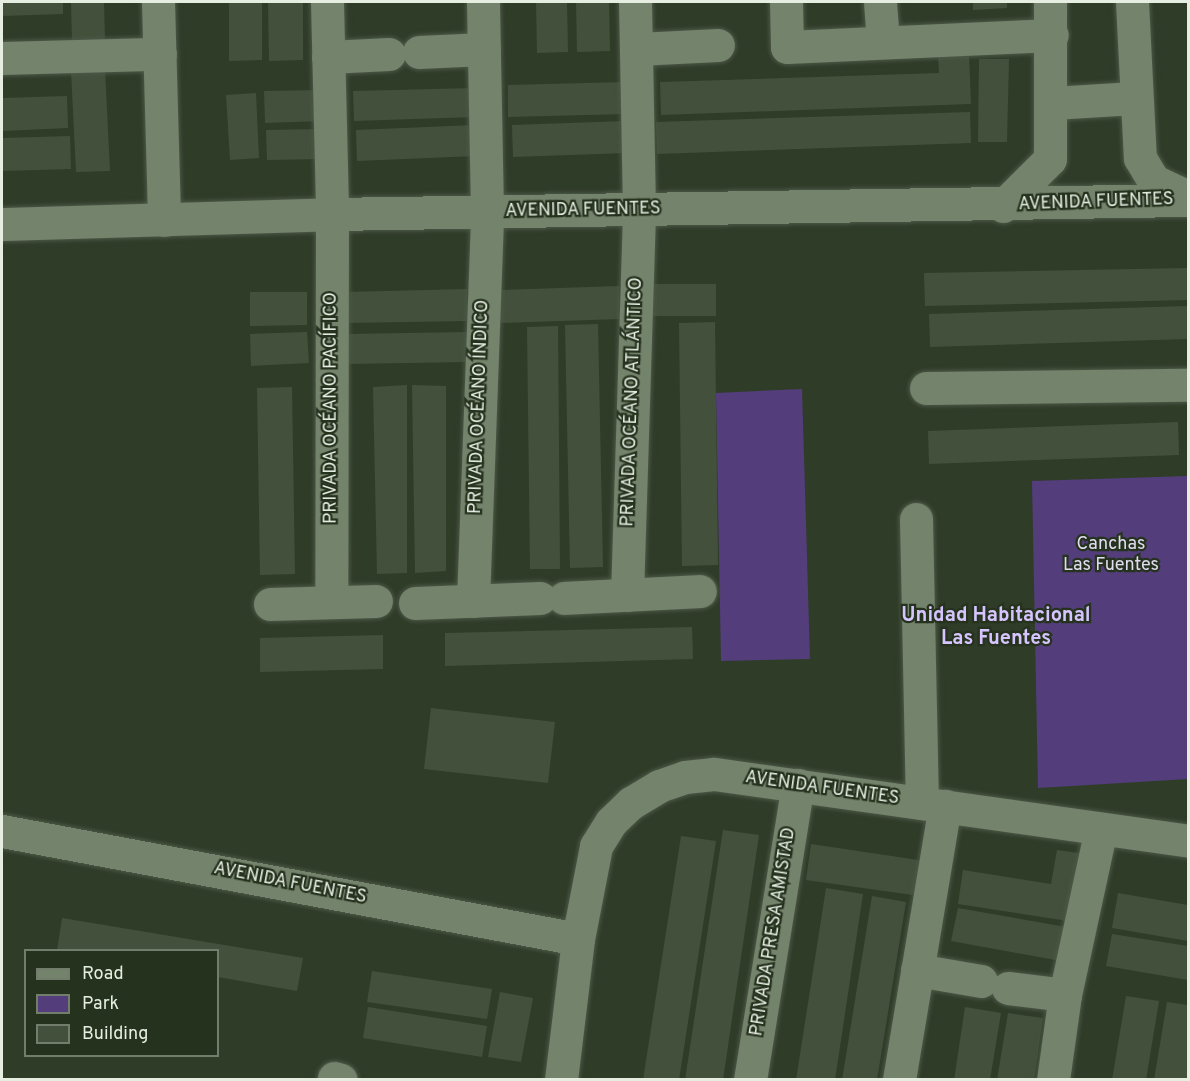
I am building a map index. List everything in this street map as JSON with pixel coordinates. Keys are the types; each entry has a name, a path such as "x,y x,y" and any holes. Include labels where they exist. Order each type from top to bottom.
{"street":[{"path":"158,2 164,220"},
{"name":"PRIVADA OCÉANO PACÍFICO","path":"327,2 332,214 331,602"},
{"name":"PRIVADA OCÉANO ÍNDICO","path":"473,602 487,212 483,2"},
{"name":"PRIVADA OCÉANO ATLÁNTICO","path":"627,595 639,210 635,2"},
{"path":"786,2 787,47 1052,35"},
{"path":"880,2 883,42"},
{"name":"AVENIDA FUENTES","path":"1003,206 1050,159 1053,103 1050,2"},
{"name":"AVENIDA FUENTES","path":"1132,2 1134,98 1140,158 1154,181 1188,199"},
{"path":"637,49 718,45"},
{"path":"328,57 484,49"},
{"path":"2,58 160,54"},
{"path":"1053,103 1134,98"},
{"name":"AVENIDA FUENTES","path":"2,224 332,214 1003,206 1188,199"},
{"path":"926,388 1188,385"},
{"path":"899,1080 917,970 934,805 916,519"},
{"path":"416,603 700,591"},
{"path":"270,604 376,601"},
{"name":"AVENIDA FUENTES","path":"561,1080 578,939 596,846 611,822 631,802 685,777 714,774 798,784 1101,829 1182,835"},
{"name":"PRIVADA PRESA AMISTAD","path":"750,1080 798,784"},
{"path":"1053,1080 1065,995 1101,829"},
{"name":"AVENIDA FUENTES","path":"2,831 578,939"},
{"path":"917,970 994,985 1065,995"}],"green space":[{"path":"802,389 810,659 721,661 716,393"},
{"name":"Canchas Las Fuentes","path":"1188,476 1188,779 1038,788 1032,481"}],"building":[{"path":"2,2 63,2 63,14 2,16"},
{"path":"71,2 104,2 105,41 72,42"},
{"path":"229,2 262,2 262,60 229,61"},
{"path":"268,2 303,2 303,60 269,61"},
{"path":"536,2 567,2 568,52 537,53"},
{"path":"576,2 609,2 610,51 577,52"},
{"path":"973,2 1007,2 1007,8 973,10"},
{"path":"969,54 971,104 661,115 660,82 939,73 938,55"},
{"path":"979,59 1009,59 1007,142 978,142"},
{"path":"105,69 110,171 76,172 71,71"},
{"path":"625,82 626,114 508,117 508,85"},
{"path":"475,88 475,117 354,121 353,91"},
{"path":"321,90 321,121 265,123 264,91"},
{"path":"256,93 259,158 230,160 226,95"},
{"path":"67,96 68,128 2,131 2,98"},
{"path":"970,112 971,143 657,154 656,122"},
{"path":"625,121 626,153 513,157 512,125"},
{"path":"474,125 476,156 357,161 356,130"},
{"path":"321,129 321,159 267,160 266,130"},
{"path":"70,136 71,169 2,171 2,138"},
{"path":"1188,268 1188,300 925,306 924,273"},
{"path":"652,284 716,284 716,316 652,316"},
{"path":"619,286 620,319 500,323 499,290"},
{"path":"467,289 468,321 345,323 344,292"},
{"path":"250,292 307,292 307,325 250,326"},
{"path":"1188,306 1188,339 930,347 929,314"},
{"path":"715,322 718,565 682,566 679,323"},
{"path":"598,324 603,567 570,568 565,325"},
{"path":"558,326 560,569 530,569 527,327"},
{"path":"307,332 309,363 251,366 250,334"},
{"path":"467,332 467,362 347,364 346,334"},
{"path":"407,385 407,573 377,574 373,387"},
{"path":"412,385 446,386 446,571 415,573"},
{"path":"292,387 295,574 260,575 257,388"},
{"path":"1178,422 1179,455 929,464 928,431"},
{"path":"692,627 693,659 445,666 445,633"},
{"path":"383,635 383,669 260,672 260,638"},
{"path":"431,708 555,722 548,783 424,769"},
{"path":"723,830 759,835 723,1080 685,1080"},
{"path":"681,836 716,841 679,1080 643,1080"},
{"path":"811,844 925,861 920,896 806,880"},
{"path":"1057,850 1085,854 1074,922 958,904 963,870 1051,884"},
{"path":"826,888 863,894 835,1080 796,1080"},
{"path":"1118,893 1188,905 1188,941 1112,928"},
{"path":"872,896 906,902 877,1080 842,1080"},
{"path":"958,908 1072,928 1066,962 951,941"},
{"path":"62,918 303,958 297,991 219,977 219,949 57,949"},
{"path":"1112,934 1188,946 1188,980 1106,966"},
{"path":"372,971 492,989 487,1019 367,1002"},
{"path":"500,992 533,998 521,1062 488,1057"},
{"path":"1126,996 1159,1001 1146,1080 1112,1080"},
{"path":"1167,1002 1188,1005 1188,1080 1154,1080"},
{"path":"368,1007 487,1026 482,1057 363,1038"},
{"path":"965,1007 1001,1013 990,1080 954,1080"},
{"path":"1008,1013 1043,1018 1034,1080 997,1080"}],"district":[{"name":"Unidad Habitacional Las Fuentes","path":"996,628"}]}
